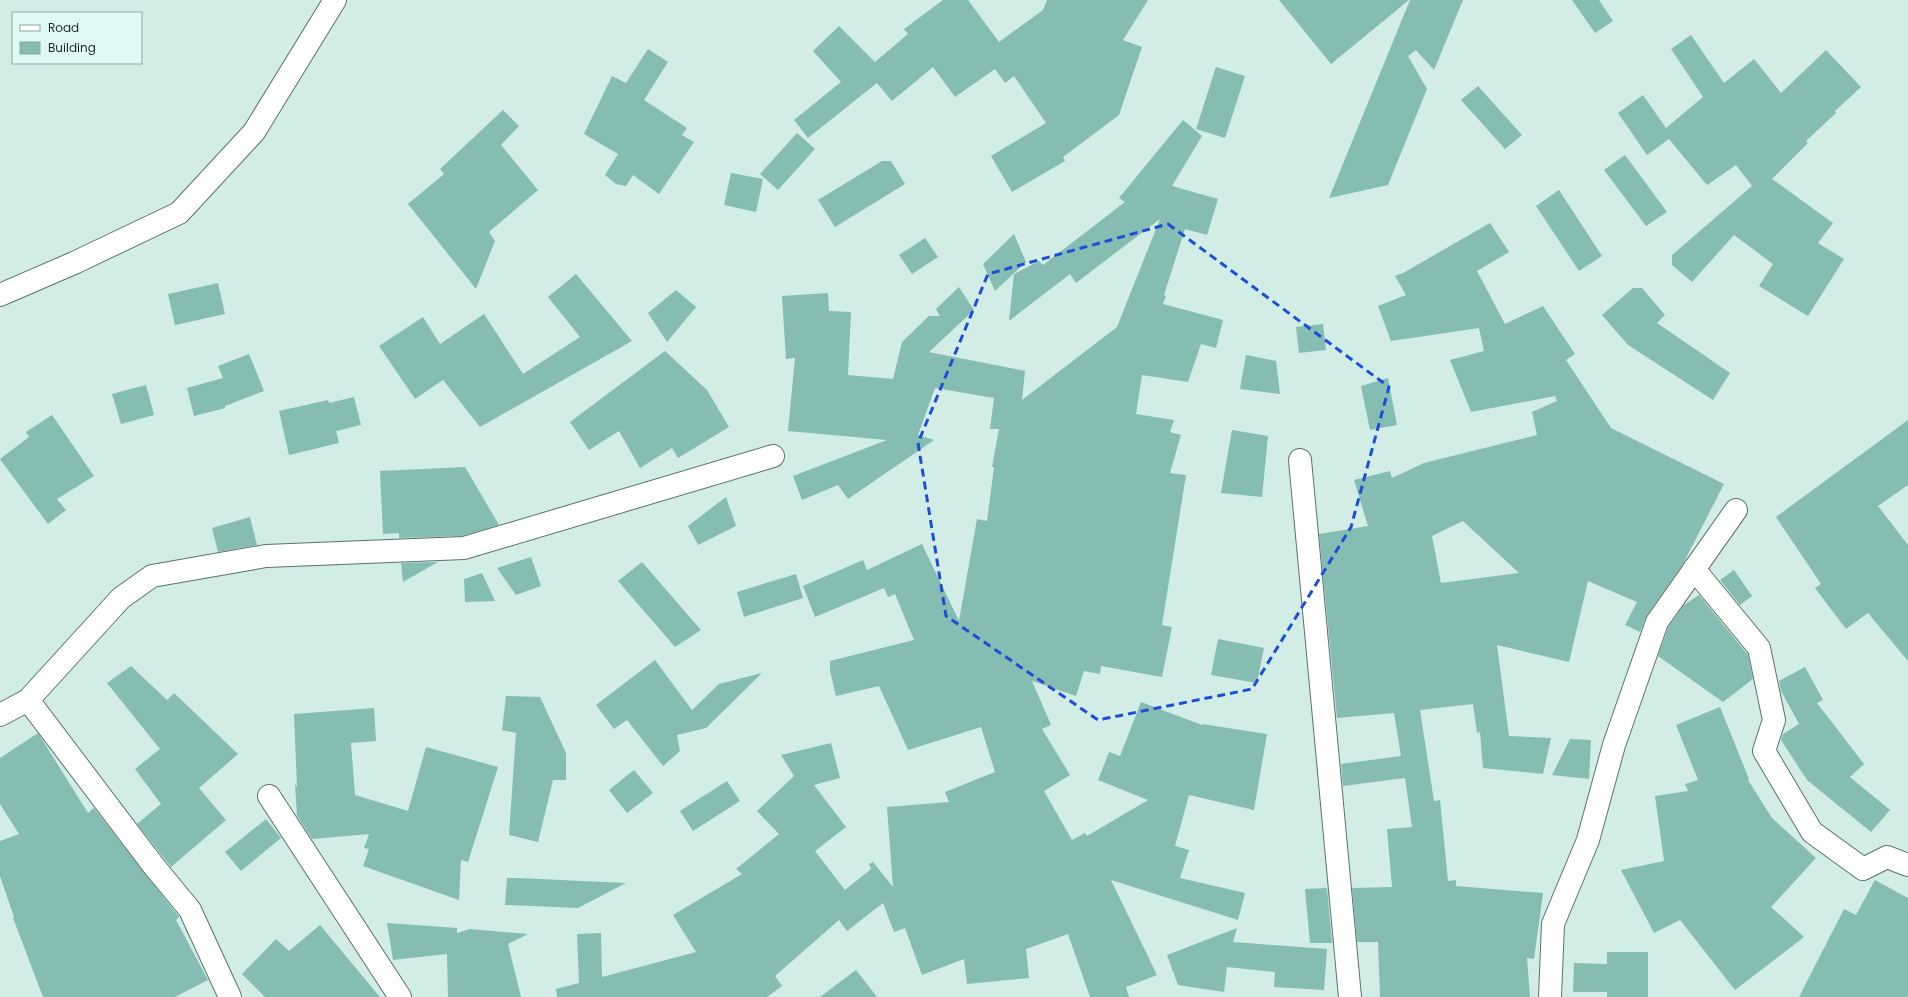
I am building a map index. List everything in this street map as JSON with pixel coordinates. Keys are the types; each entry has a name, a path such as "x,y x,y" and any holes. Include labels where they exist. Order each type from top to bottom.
{"street":[{"path":"0,295 74,263 179,213 254,132 335,0"},
{"path":"0,716 28,700 121,598 152,576 266,556 464,548 773,456"},
{"path":"1300,460 1350,997"},
{"path":"1550,997 1553,924 1588,840 1614,745 1656,622 1736,510"},
{"path":"1694,569 1759,648 1774,720 1764,751 1812,832 1863,869 1887,857 1908,865"},
{"path":"28,700 153,865 190,910 230,997"},
{"path":"269,796 400,997"}],"highlighted area":[{"path":"1168,224 1389,387 1351,527 1252,689 1098,720 946,616 918,443 988,274"}],"building":[{"path":"943,0 968,0 999,42 1043,10 1047,0 1148,0 1123,40 1142,47 1119,115 1063,157 1065,161 1012,192 991,156 1046,123 1014,76 1005,83 995,69 955,97 933,67 892,101 877,83 808,138 794,120 841,82 813,51 839,26 875,62 908,34 904,29"},
{"path":"1279,0 1409,0 1331,64"},
{"path":"1410,0 1463,0 1434,70 1416,50 1408,56 1427,89 1388,185 1329,198"},
{"path":"1572,0 1599,0 1613,21 1595,33"},
{"path":"1691,35 1724,83 1754,59 1781,93 1826,50 1861,87 1835,111 1836,113 1806,141 1808,143 1772,179 1833,223 1818,243 1844,259 1808,316 1759,286 1773,264 1734,235 1692,282 1672,265 1672,255 1752,186 1736,165 1707,185 1669,139 1647,155 1618,113 1643,95 1666,128 1703,97 1671,49"},
{"path":"648,49 668,62 644,100 687,128 682,135 694,142 659,194 633,175 626,186 616,184 605,175 618,154 584,134 612,76 626,83"},
{"path":"1216,67 1245,76 1225,138 1196,129"},
{"path":"1478,86 1522,135 1505,149 1461,100"},
{"path":"503,110 519,126 501,145 538,190 489,232 495,241 476,289 408,204 444,174 440,169"},
{"path":"1183,120 1202,136 1172,186 1218,199 1207,235 1185,229 1164,295 1166,296 1163,304 1223,320 1216,348 1201,344 1188,382 1142,375 1136,414 1174,420 1170,432 1181,435 1170,473 1186,475 1162,625 1172,627 1162,677 1101,666 1100,674 1084,671 1076,696 1032,681 1051,725 1042,729 1070,775 1044,791 1072,840 1085,833 1087,836 1148,800 1098,780 1109,752 1120,756 1141,702 1202,725 1267,734 1254,810 1189,795 1175,846 1189,850 1180,878 1245,893 1238,920 1111,880 1157,975 1126,987 1129,997 1090,997 1068,934 1026,949 1029,978 967,984 964,959 922,975 905,928 894,932 883,903 847,931 839,920 775,976 782,986 767,997 557,997 556,989 579,983 577,934 601,933 602,977 696,952 673,915 742,874 736,869 779,834 757,811 794,776 781,755 831,743 840,778 814,785 846,827 815,851 845,890 871,869 869,864 873,862 893,887 887,807 949,802 945,792 995,772 981,727 908,750 879,686 836,696 830,671 830,661 914,640 895,594 888,597 884,588 815,617 803,586 863,560 867,570 922,544 959,621 977,519 987,521 994,467 992,467 999,429 990,429 994,398 935,388 918,435 934,440 848,499 838,485 802,500 793,476 887,440 788,431 795,358 786,359 782,296 828,293 829,311 851,312 848,375 893,379 902,342 929,316 940,316 936,309 959,287 974,310 929,352 1025,371 1022,400 1117,327 1160,219 1076,283 1070,274 1009,321 1014,274 1039,261 1043,265 1125,202 1119,198"},
{"path":"797,133 815,149 778,190 760,174"},
{"path":"1625,155 1667,212 1646,226 1604,170"},
{"path":"882,161 891,161 905,184 835,227 818,200"},
{"path":"731,173 763,179 756,212 724,205"},
{"path":"1559,190 1602,256 1579,271 1536,206"},
{"path":"1490,223 1509,252 1477,271 1505,324 1543,306 1575,354 1566,360 1611,428 1724,484 1683,564 1647,615 1640,632 1625,625 1637,602 1588,581 1569,662 1497,645 1509,736 1551,738 1543,774 1483,768 1480,732 1477,733 1473,704 1420,710 1434,801 1440,800 1448,881 1456,880 1456,886 1543,893 1534,959 1527,958 1530,997 1380,997 1378,942 1357,942 1352,888 1392,887 1387,829 1412,827 1405,778 1343,786 1341,764 1401,756 1394,713 1337,718 1319,534 1368,526 1354,480 1390,471 1392,478 1424,463 1537,435 1532,412 1557,401 1555,396 1471,412 1450,360 1484,351 1479,328 1391,341 1378,306 1406,295 1395,276 1403,273","holes":["1463,521 1519,573 1441,583 1432,536"]},
{"path":"1014,234 1026,262 995,291 983,264"},
{"path":"925,238 938,257 912,274 899,255"},
{"path":"576,274 632,341 480,427 443,380 415,399 379,346 423,317 440,344 484,314 523,374 580,337 548,297"},
{"path":"218,283 225,314 175,325 168,294"},
{"path":"1633,288 1642,288 1665,315 1657,323 1730,373 1713,400 1628,345 1602,315"},
{"path":"676,290 696,307 667,342 648,313"},
{"path":"1323,324 1326,350 1299,353 1296,327"},
{"path":"665,351 707,390 729,427 678,458 672,448 640,468 619,431 589,450 570,422"},
{"path":"249,354 264,391 225,406 225,408 194,416 187,388 223,378 218,366"},
{"path":"1246,355 1276,361 1280,394 1240,389"},
{"path":"1388,378 1397,425 1370,430 1361,386"},
{"path":"146,385 154,415 121,424 112,394"},
{"path":"354,397 361,425 336,431 339,443 289,455 279,411 328,400 329,403"},
{"path":"52,415 94,476 57,499 66,510 48,524 0,459 29,437 26,432"},
{"path":"1908,420 1908,485 1878,506 1908,545 1908,661 1868,613 1846,629 1815,588 1821,584 1776,517"},
{"path":"1232,430 1268,436 1262,497 1221,493"},
{"path":"465,467 499,525 462,536 399,538 399,533 383,534 380,471"},
{"path":"726,497 736,526 698,545 688,526"},
{"path":"250,517 257,545 218,552 212,528"},
{"path":"531,557 541,586 516,595 497,568"},
{"path":"438,562 403,582 401,563"},
{"path":"642,562 701,630 675,647 618,581"},
{"path":"1734,570 1752,596 1740,605 1720,580"},
{"path":"482,573 495,601 465,602 464,579"},
{"path":"796,574 803,598 744,617 737,592"},
{"path":"1699,595 1748,655 1753,679 1723,702 1658,656 1668,628 1684,605"},
{"path":"1218,639 1264,648 1257,683 1211,675"},
{"path":"655,660 692,710 719,684 762,673 706,728 677,735 680,751 663,766 627,720 614,729 596,705"},
{"path":"131,666 167,700 174,693 238,754 199,788 226,820 171,867 137,824 161,804 135,769 160,749 107,683"},
{"path":"1805,667 1823,700 1817,703 1864,764 1850,777 1890,810 1871,832 1807,780 1781,740 1783,734 1799,724 1781,691 1779,681"},
{"path":"506,696 540,697 566,753 566,780 553,780 538,842 509,835 516,733 502,730"},
{"path":"1720,707 1749,779 1748,780 1772,818 1816,858 1771,907 1804,937 1735,990 1680,920 1654,933 1621,870 1664,861 1655,796 1688,791 1685,784 1698,780 1676,725"},
{"path":"374,708 376,741 351,743 355,795 408,811 426,747 498,767 468,862 461,860 459,900 363,866 369,849 364,848 369,834 312,839 297,816 294,714"},
{"path":"38,733 88,813 94,808 179,917 176,920 208,980 175,997 43,997 13,918 14,917 0,876 0,841 19,834 0,804 0,758"},
{"path":"1570,739 1591,740 1589,779 1552,775"},
{"path":"634,770 653,793 627,813 609,790"},
{"path":"727,781 740,801 693,831 680,811"},
{"path":"266,819 281,838 241,871 225,852"},
{"path":"507,878 626,883 578,908 505,905"},
{"path":"1875,880 1908,898 1908,997 1799,997 1844,909 1856,915"},
{"path":"1327,888 1332,943 1310,943 1305,889"},
{"path":"387,923 457,928 457,933 470,929 528,934 508,944 521,997 448,997 447,954 393,960"},
{"path":"320,925 380,997 265,997 242,974 276,939 289,951"},
{"path":"1237,928 1233,942 1327,949 1324,990 1274,987 1275,972 1227,967 1224,992 1178,985 1167,955"},
{"path":"1607,952 1648,952 1648,997 1607,997 1607,992 1573,992 1574,963 1607,964"},
{"path":"856,970 877,997 820,997"}]}
